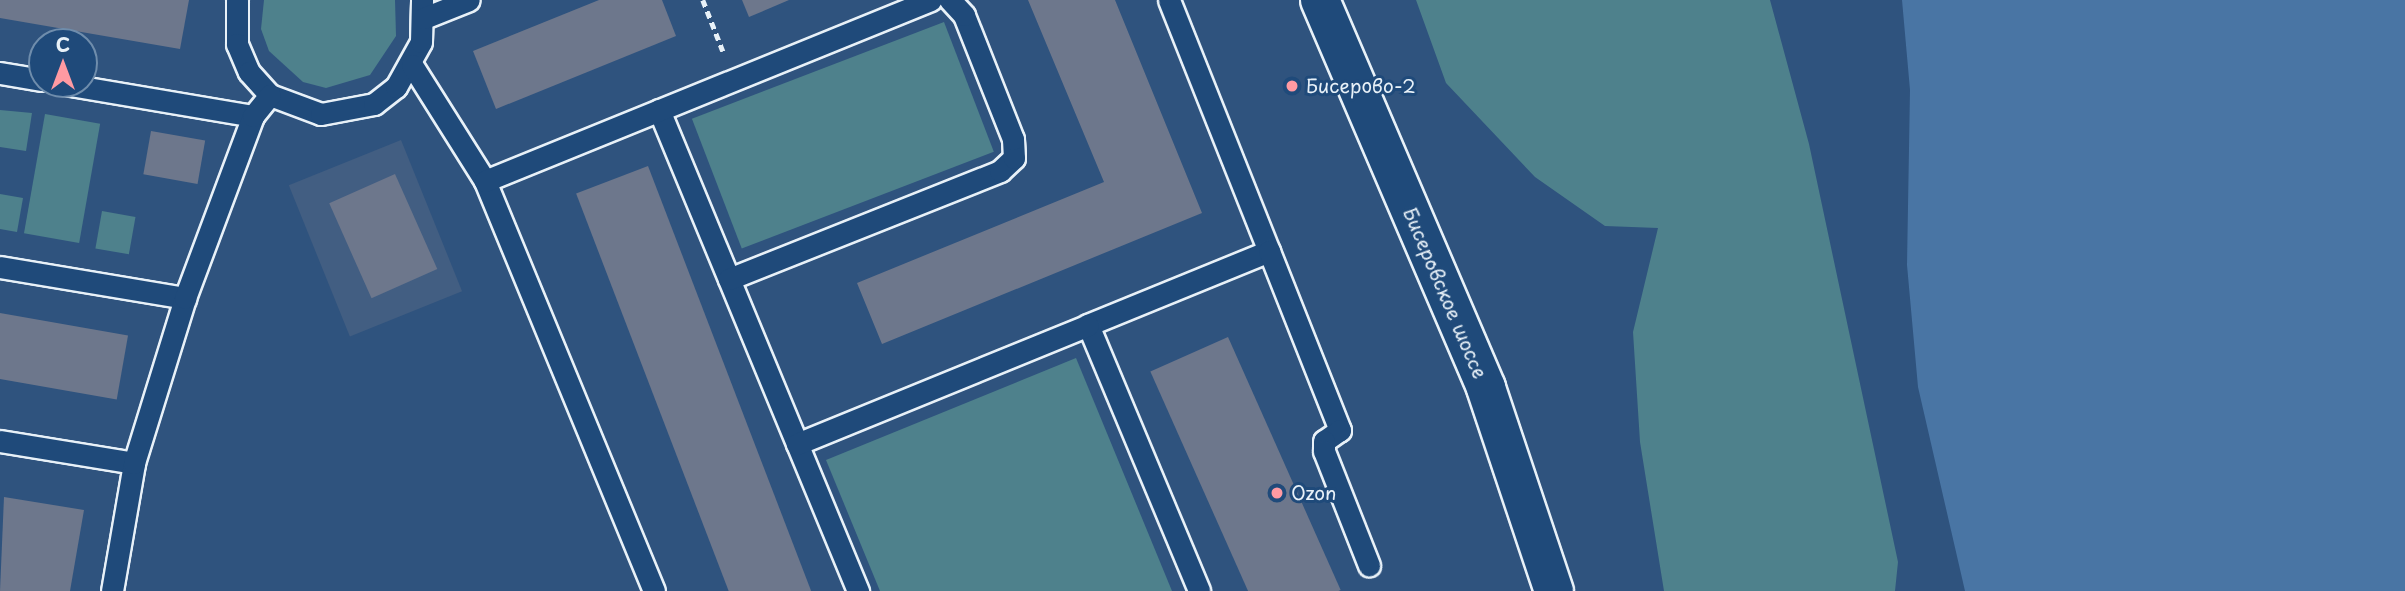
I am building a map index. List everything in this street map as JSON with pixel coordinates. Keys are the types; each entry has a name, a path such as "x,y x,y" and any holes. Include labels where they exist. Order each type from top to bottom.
{"main road":[{"name":"Бисеровское шоссе","path":"1320,0 1486,388 1554,591"}],"lane":[{"path":"237,0 237,44 270,95 321,114 348,113 374,104 412,65 423,9 469,0"},
{"path":"485,181 931,0"},
{"path":"729,279 1000,171 1014,158 1013,139 964,15 950,0"},
{"path":"1169,0 1340,430 1324,441 1324,451 1370,565"},
{"path":"412,65 485,181 654,591"},
{"path":"0,73 28,78"},
{"path":"98,90 253,116"},
{"path":"111,591 134,463 185,298 253,116 270,95"},
{"path":"659,110 858,591"},
{"path":"797,444 1269,251"},
{"path":"0,267 185,298"},
{"path":"1088,325 1199,591"},
{"path":"0,440 134,463"}],"path":[{"path":"703,0 734,79"}],"shaded area":[{"path":"1902,0 2405,0 2405,591 1965,591 1918,387 1907,265 1910,90"},
{"path":"401,140 462,291 350,336 289,185"}],"green space":[{"path":"264,0 395,0 396,36 370,75 326,88 303,82 269,51 261,29"},
{"path":"1416,0 1770,0 1809,144 1898,562 1895,591 1664,591 1640,442 1633,332 1658,228 1605,226 1535,177 1446,83"},
{"path":"944,22 994,152 742,249 692,119"},
{"path":"0,110 32,113 26,151 0,147"},
{"path":"45,114 100,124 79,243 24,233"},
{"path":"0,194 23,198 17,232 0,229"},
{"path":"102,211 135,217 129,254 95,248"},
{"path":"1076,358 1172,591 880,591 826,460"}],"building":[{"path":"0,0 189,0 180,49 98,35 98,28 58,28 0,18"},
{"path":"599,0 662,0 676,36 496,109 473,51"},
{"path":"742,0 789,0 749,17"},
{"path":"1028,0 1115,0 1202,213 882,344 857,283 1104,182"},
{"path":"151,131 205,141 198,184 143,174"},
{"path":"648,166 811,591 729,591 576,194"},
{"path":"395,174 437,269 372,298 329,203"},
{"path":"0,313 128,336 117,400 0,379"},
{"path":"1228,337 1341,590 1248,591 1150,372"},
{"path":"4,497 84,510 70,591 0,591"}],"place":[{"name":"Бисерово-2","path":"1292,86"},
{"name":"Ozon","path":"1277,493"}]}
